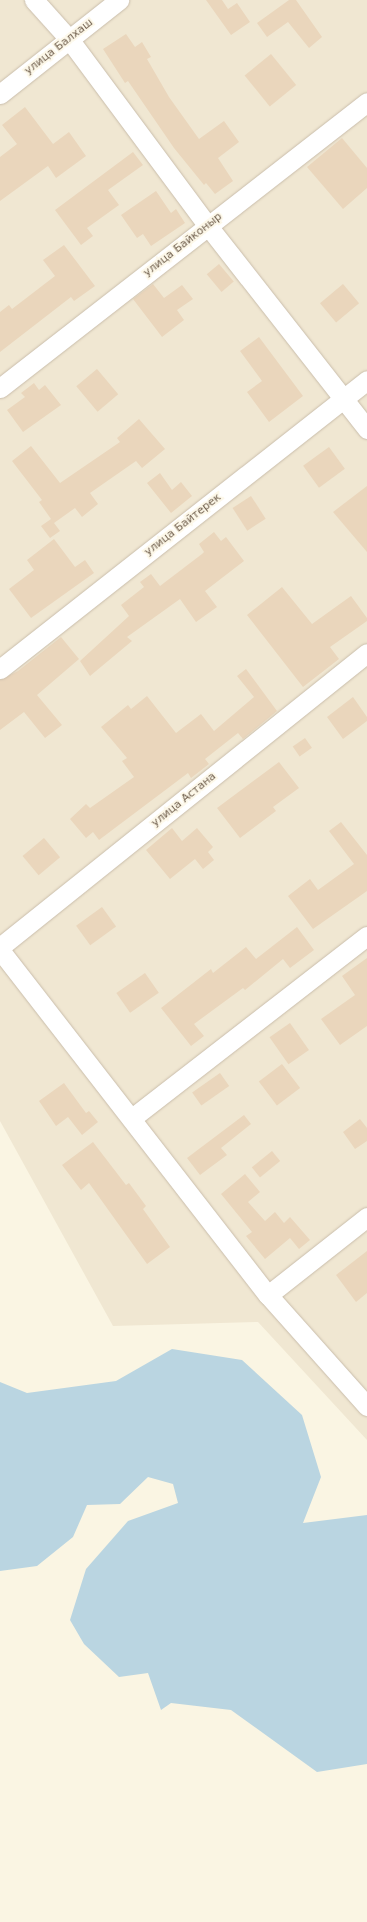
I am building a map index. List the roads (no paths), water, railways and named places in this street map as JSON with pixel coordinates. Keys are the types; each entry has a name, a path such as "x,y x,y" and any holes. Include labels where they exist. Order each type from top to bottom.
{"street":[{"path":"34,0 69,39 208,226 367,429"},
{"name":"улица Балхаш","path":"0,94 119,0"},
{"name":"улица Байконыр","path":"0,388 367,102"},
{"name":"улица Байтерек","path":"0,669 367,380"},
{"name":"улица Астана","path":"0,949 367,653"},
{"path":"132,1118 367,936"},
{"path":"0,949 268,1295 367,1406"},
{"path":"268,1295 367,1217"}],"water":[{"path":"172,1349 242,1360 302,1415 321,1477 303,1523 367,1515 367,1764 317,1772 231,1710 171,1703 161,1710 148,1673 119,1677 84,1644 70,1620 86,1569 128,1521 178,1503 173,1484 148,1477 120,1504 87,1505 73,1537 37,1566 0,1571 0,1382 27,1393 116,1381"}]}
